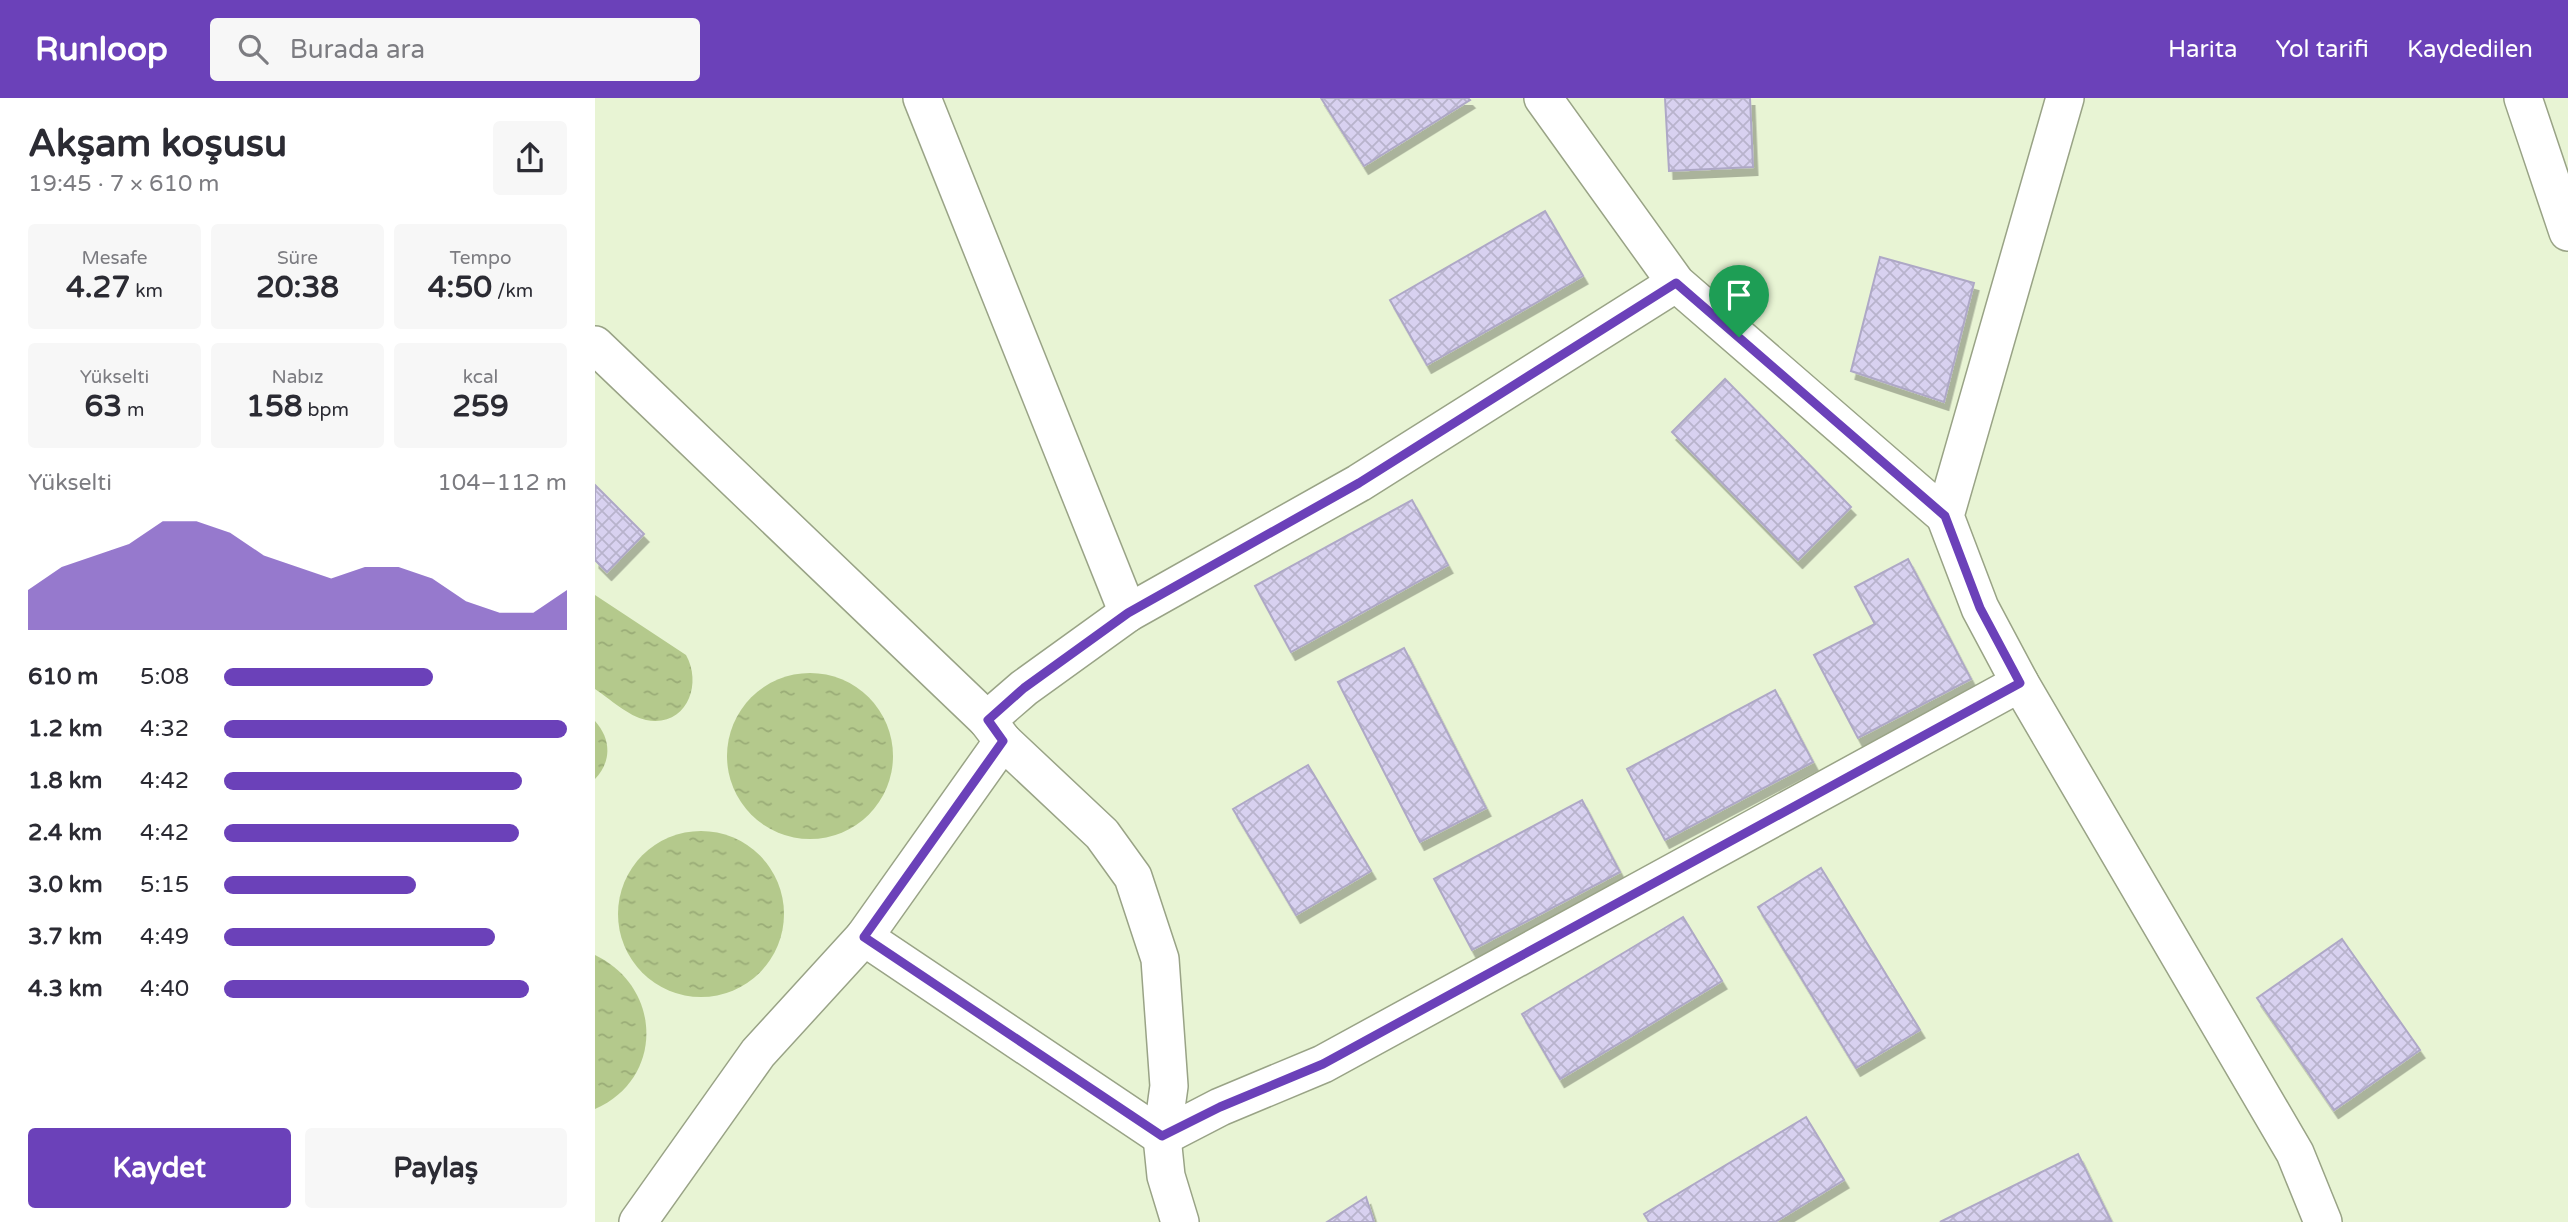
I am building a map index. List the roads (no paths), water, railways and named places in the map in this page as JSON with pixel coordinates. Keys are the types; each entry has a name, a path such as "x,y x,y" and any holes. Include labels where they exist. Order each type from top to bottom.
{"street":[{"path":"922,98 1128,613"},
{"path":"1543,98 1676,283 1945,516 1980,608 2020,683 2295,1153 2323,1222"},
{"path":"1945,516 2065,98"},
{"path":"2523,98 2568,232"},
{"path":"638,1222 758,1053 864,937 1024,688 1128,613 1359,483 1676,283"},
{"path":"595,345 1102,834 1133,877 1160,959 1169,1086 1162,1136 1166,1177 1180,1222"},
{"path":"1162,1136 1220,1107 1323,1064 2020,683"},
{"path":"864,937 1162,1136"}],"water":[{"path":"595,595 686,655 693,679 687,702 681,711 660,721 646,720 626,711 595,689"},
{"path":"810,673 842,679 869,697 887,724 893,756 887,788 869,815 842,833 810,839 778,833 751,815 733,788 727,756 733,724 751,697 778,679"},
{"path":"595,721 607,743 607,757 595,779"},
{"path":"701,831 733,837 760,855 778,882 784,914 778,946 760,973 733,991 701,997 669,991 642,973 624,946 618,914 624,882 642,855 669,837"},
{"path":"595,955 617,970 633,988 643,1010 646,1032 643,1055 634,1076 618,1095 595,1109"}]}
